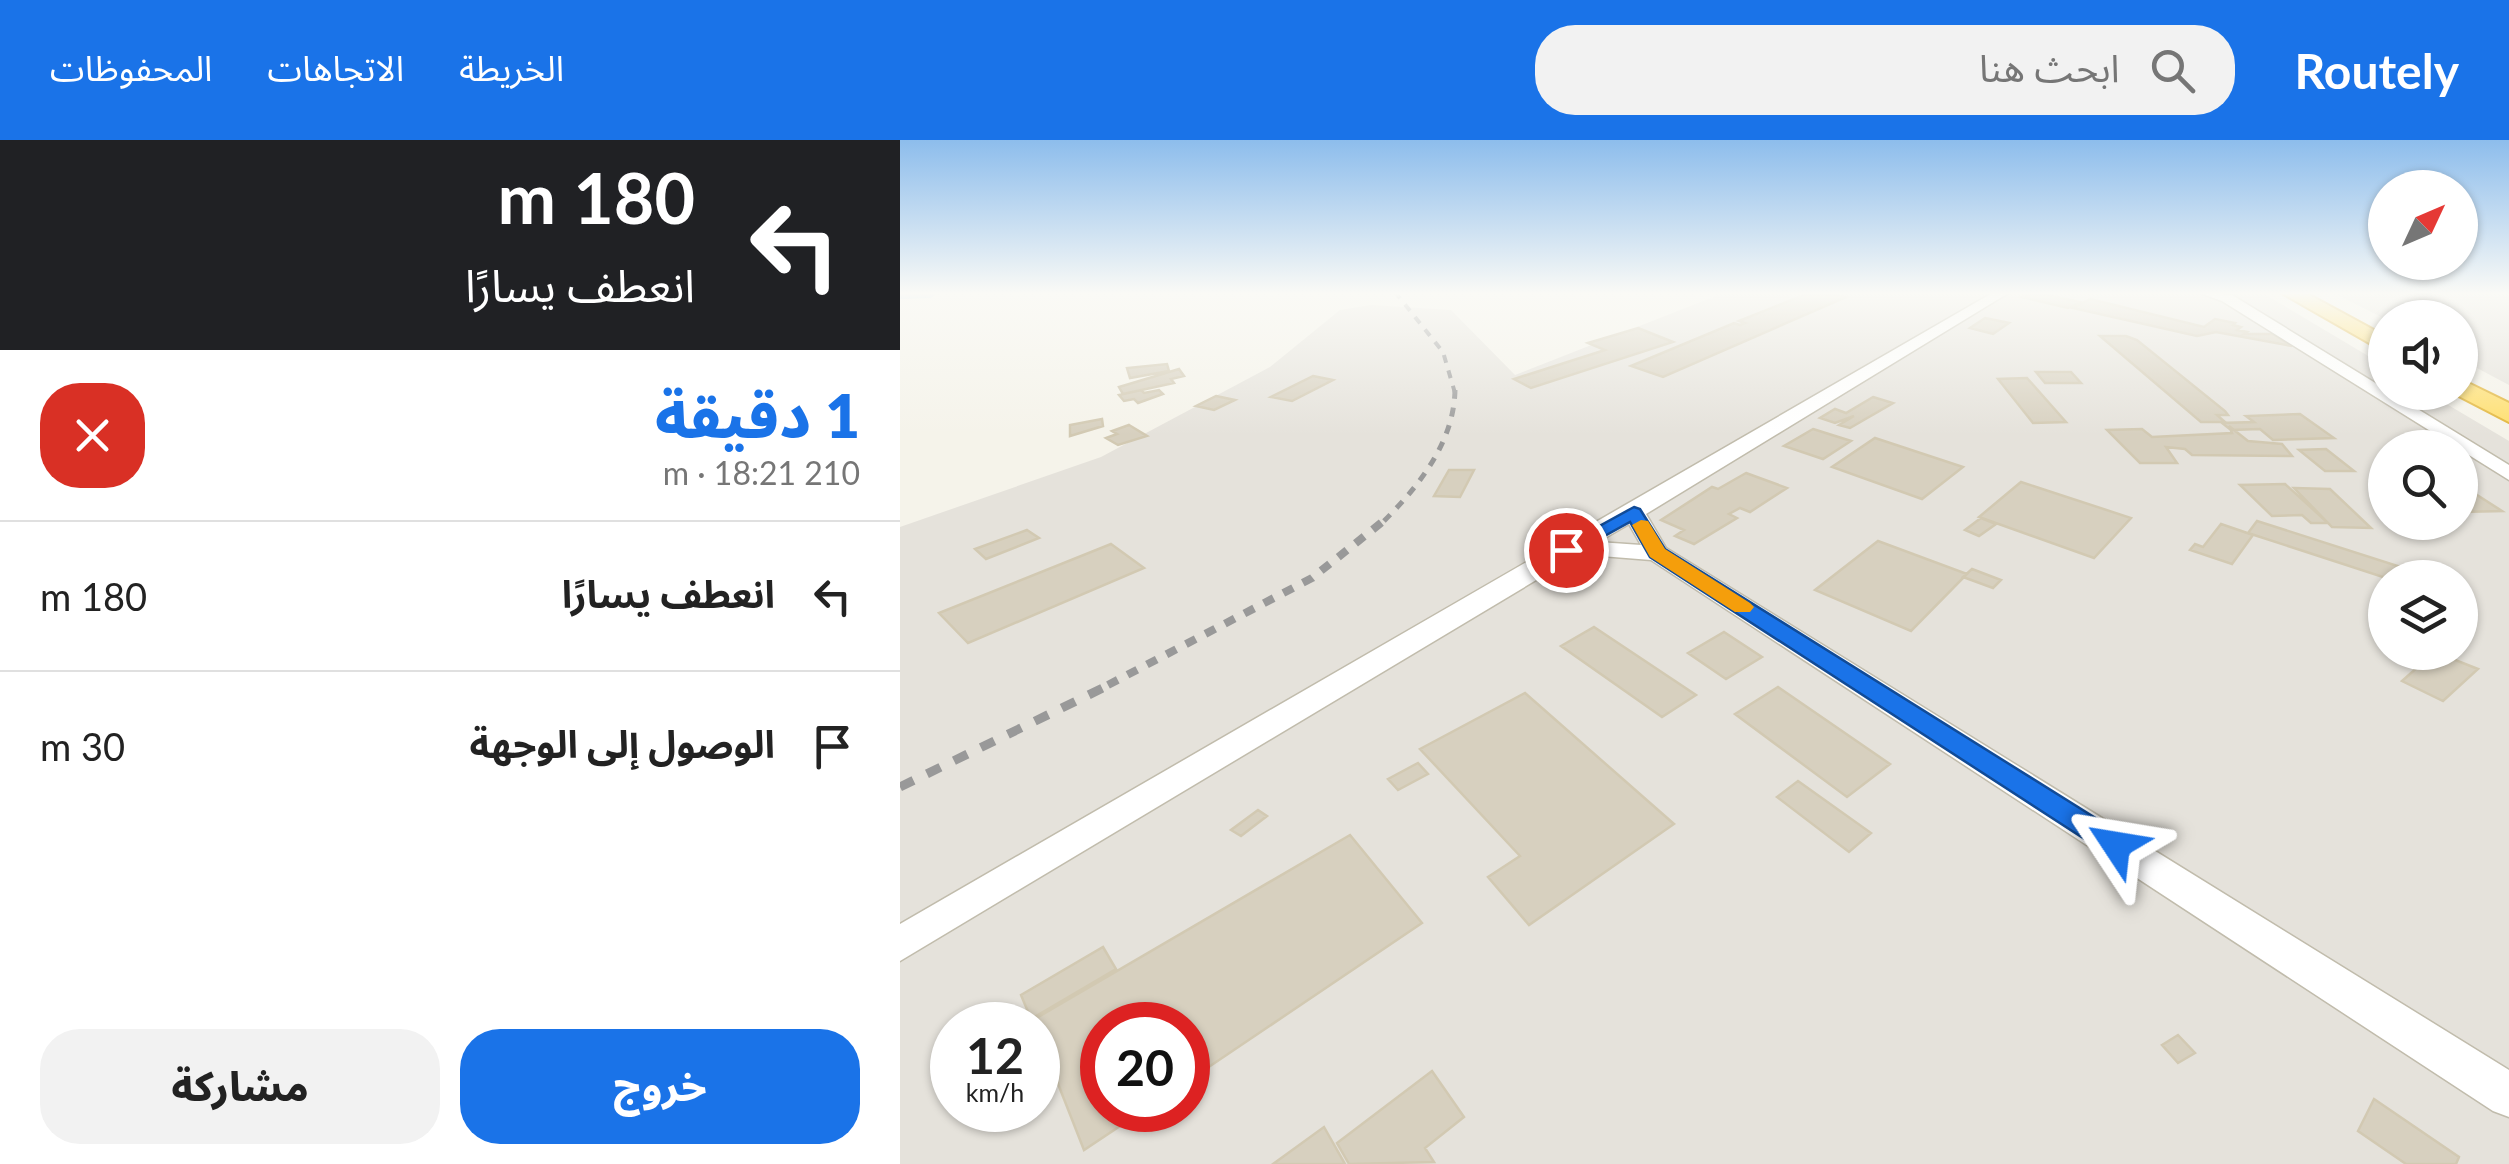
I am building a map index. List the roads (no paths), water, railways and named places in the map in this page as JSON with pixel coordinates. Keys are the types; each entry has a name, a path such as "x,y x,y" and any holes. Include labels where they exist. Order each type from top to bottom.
{"highway":[{"path":"2478,383 2509,400"},
{"path":"2478,397 2509,414"}],"lane":[{"path":"900,944 1923,340"},
{"path":"2294,340 2509,474"},
{"path":"1634,513 1657,553 2509,1095"},
{"path":"1531,568 1600,549 1657,553"}],"railway":[{"path":"1433,340 1443,352 1455,392"},
{"path":"1385,519 1432,462 1448,427 1455,392"},
{"path":"1108,685 1312,578 1385,519"},
{"path":"900,787 1113,683"}]}
